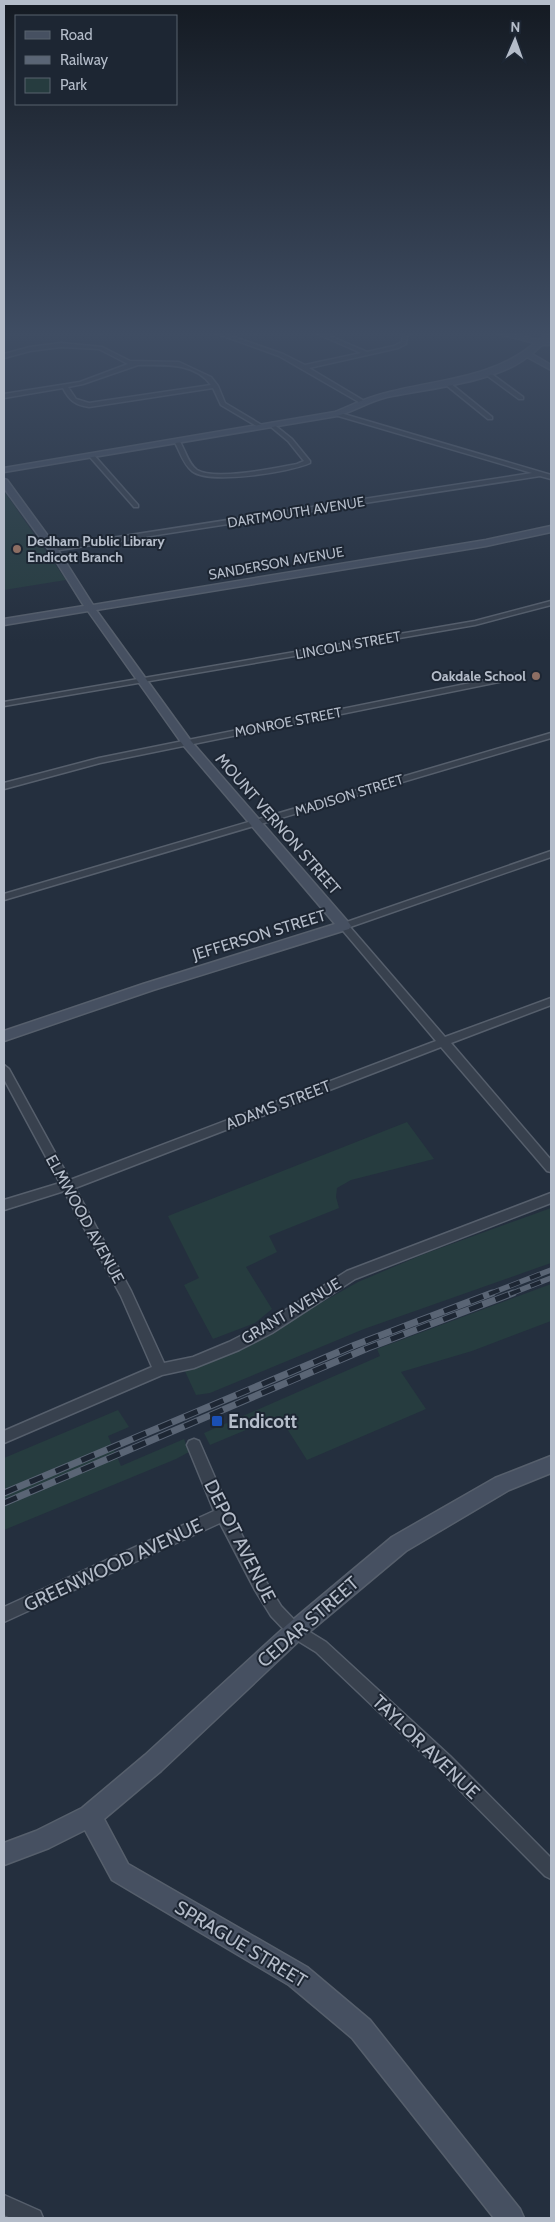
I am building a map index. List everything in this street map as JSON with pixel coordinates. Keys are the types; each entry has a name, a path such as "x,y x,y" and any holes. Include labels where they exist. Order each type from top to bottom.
{"street":[{"path":"4,470 215,435"},
{"path":"177,441 192,468 196,472 208,476 299,466 308,462 284,435"},
{"path":"407,435 551,477"},
{"path":"91,455 136,506"},
{"name":"DARTMOUTH AVENUE","path":"53,549 540,474"},
{"name":"MOUNT VERNON STREET","path":"4,482 53,549 91,609 188,743 551,1168"},
{"name":"SANDERSON AVENUE","path":"4,622 486,543 551,529"},
{"name":"LINCOLN STREET","path":"4,704 491,620 551,603"},
{"name":"MONROE STREET","path":"4,786 99,762 515,676"},
{"name":"MADISON STREET","path":"4,897 551,735"},
{"name":"JEFFERSON STREET","path":"4,1036 148,987 344,926 551,854"},
{"name":"ADAMS STREET","path":"4,1205 66,1186 551,1001"},
{"name":"ELMWOOD AVENUE","path":"4,1069 127,1295 160,1370"},
{"name":"GRANT AVENUE","path":"4,1437 160,1370 194,1362 234,1346 267,1329 351,1275 551,1198"},
{"name":"DEPOT AVENUE","path":"194,1446 223,1514 272,1604 295,1631"},
{"name":"CEDAR STREET","path":"90,1816 153,1762 295,1631 399,1544 502,1484 551,1464"},
{"name":"GREENWOOD AVENUE","path":"4,1615 223,1514"},
{"name":"TAYLOR AVENUE","path":"295,1631 321,1647 381,1703 444,1762 551,1870"},
{"path":"4,1854 41,1840 90,1816"},
{"name":"SPRAGUE STREET","path":"90,1816 120,1872 298,1976 361,2028 511,2218"},
{"path":"4,2205 33,2218"}],"green space":[{"path":"4,491 66,580 4,590"},
{"path":"407,1122 434,1159 351,1180 337,1188 336,1197 339,1208 269,1236 277,1252 246,1267 272,1309 255,1323 213,1339 184,1285 199,1278 168,1216"},
{"path":"551,1208 551,1263 364,1329 210,1393 196,1395 183,1367 264,1335 358,1282 424,1254"},
{"path":"551,1284 551,1321 472,1351 401,1372 426,1409 307,1460 279,1416 210,1445 204,1433 380,1356 377,1349"},
{"path":"118,1410 129,1427 108,1436 121,1466 184,1439 189,1452 4,1530 4,1458"}],"railway":[{"path":"489,1294 551,1270"},
{"path":"510,1294 551,1278"},
{"path":"4,1493 355,1345 492,1293"},
{"path":"4,1503 368,1348 513,1293"}],"place":[{"name":"Dedham Public Library Endicott Branch","path":"17,549"},
{"name":"Oakdale School","path":"536,676"},
{"name":"Endicott","path":"217,1421"}]}
